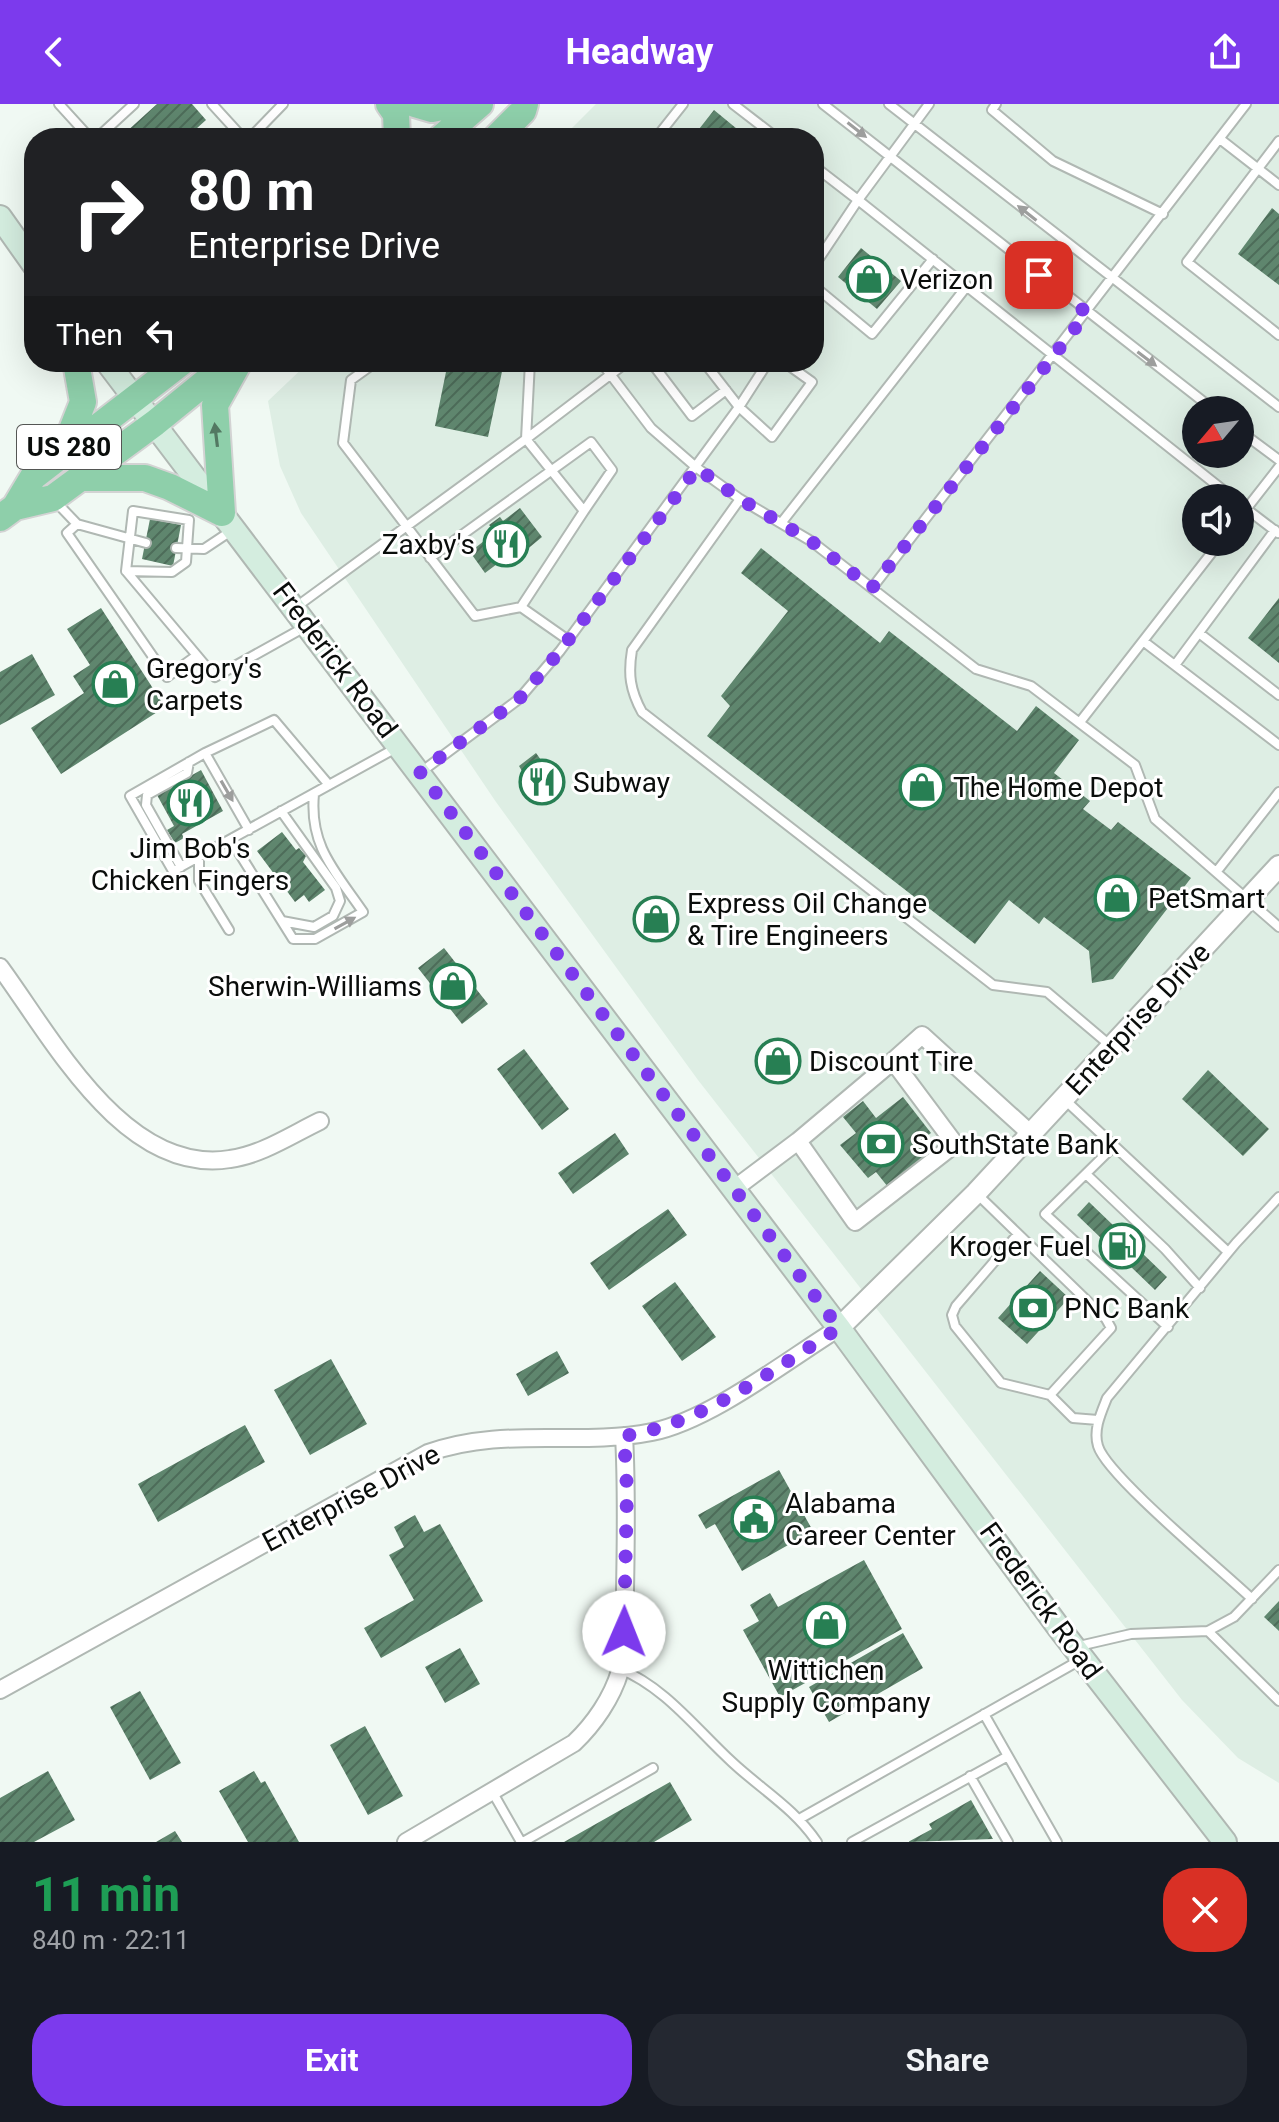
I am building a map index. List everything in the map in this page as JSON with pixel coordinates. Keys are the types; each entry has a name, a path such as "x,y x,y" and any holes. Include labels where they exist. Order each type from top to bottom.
{"highway":[{"path":"389,104 396,114 397,128"},
{"path":"415,104 432,109 457,104"},
{"path":"452,128 480,104"},
{"path":"506,128 523,111 525,104"},
{"path":"64,451 83,402 78,372"},
{"name":"US 280","path":"8,513 33,477 169,372"},
{"name":"US 280","path":"8,513 53,498 155,423 218,372"},
{"path":"228,521 215,405 233,372"},
{"path":"81,478 145,478 170,487 228,521"}],"main road":[{"path":"0,217 24,251"},
{"name":"Frederick Road","path":"115,372 303,616 839,1328 1078,1653 1225,1842"}],"street":[{"name":"Enterprise Drive","path":"0,1690 428,1453 485,1438 624,1436 656,1431 694,1417 839,1328 976,1193 1279,866"},
{"path":"0,967 95,1095 122,1125 156,1148 194,1160 231,1159 250,1154 320,1121"},
{"path":"734,1189 798,1141 922,1035 1031,1134"},
{"path":"798,1141 855,1222 955,1144 893,1061"},
{"path":"406,1842 574,1743 589,1729 612,1693 620,1669 627,1506 624,1436"}],"lane":[{"path":"59,104 81,128"},
{"path":"108,128 134,104"},
{"path":"212,104 234,128"},
{"path":"260,128 283,104"},
{"path":"664,128 683,104"},
{"path":"733,104 764,128"},
{"path":"823,104 1196,396"},
{"path":"889,104 1279,407"},
{"path":"824,251 929,104"},
{"path":"996,104 992,110 1053,161 1163,214"},
{"path":"872,588 1246,104"},
{"path":"1220,139 1279,185"},
{"path":"1279,141 1187,262 1279,335"},
{"path":"824,175 1215,484"},
{"path":"824,294 872,334 933,259"},
{"path":"782,522 967,286"},
{"path":"362,372 351,380 343,443 430,558 475,616 521,607 612,470 591,442 430,558"},
{"path":"529,372 526,439 584,511"},
{"path":"608,372 651,428 697,468 740,499 782,522 976,669 1031,686 1135,765 1155,819 1279,927"},
{"path":"126,571 172,572 186,562 189,520 133,511 126,571 215,677 303,616 407,527 614,372"},
{"path":"659,372 692,416 726,390"},
{"path":"712,372 739,407 772,437 812,382 798,372"},
{"path":"420,772 519,699 568,640 697,468 762,372"},
{"path":"1254,441 1279,460"},
{"path":"1254,494 1279,467"},
{"path":"53,498 77,524 146,543"},
{"path":"740,499 632,650 628,673 632,693 642,712 993,985 1047,992 1112,1047"},
{"path":"1175,665 1277,532 1254,514"},
{"path":"176,548 204,549 228,521"},
{"path":"77,524 67,533 167,677 196,656"},
{"path":"1080,722 1209,556"},
{"path":"521,607 568,640"},
{"path":"1199,633 1279,695"},
{"path":"1143,641 1279,745"},
{"path":"177,869 130,796 205,753 274,720 329,785"},
{"path":"177,869 401,746"},
{"path":"205,753 249,830"},
{"path":"177,869 146,805 147,795 187,773 189,762"},
{"path":"1217,871 1279,792"},
{"path":"231,840 293,939 315,939 363,912 320,849 311,822 314,794"},
{"path":"281,811 336,888 340,901 333,916 314,927 281,920"},
{"path":"199,857 199,881 229,930"},
{"path":"1064,1099 1228,1252"},
{"path":"1114,1146 1045,1214 1168,1327"},
{"path":"1086,1174 1165,1249 1200,1288"},
{"path":"976,1193 1111,1328 1050,1395"},
{"path":"1252,1599 1117,1474 1098,1446 1098,1420 1107,1398 1228,1252 1279,1197"},
{"path":"1018,1234 956,1306 952,1315 955,1326 994,1378 1050,1395 1073,1418 1098,1420"},
{"path":"801,1818 984,1714 1078,1653 1131,1634 1208,1631 1234,1617 1279,1570"},
{"path":"1208,1631 1279,1701"},
{"path":"620,1669 646,1680 735,1765 801,1818 817,1842"},
{"path":"984,1714 1057,1842"},
{"path":"852,1842 1008,1756"},
{"path":"493,1793 522,1842 653,1768"},
{"path":"970,1776 1008,1842"}],"shaded area":[{"path":"596,104 1279,104 1279,1783 1238,1758 1182,1700 698,1080 496,802 301,513 280,466 268,401 298,372 824,372 824,128 572,128"}],"building":[{"path":"157,104 192,104 206,120 197,128 131,128"},
{"path":"714,110 736,128 700,128"},
{"path":"1272,208 1279,214 1279,285 1238,254"},
{"name":"Verizon","path":"861,248 901,281 877,309 838,277"},
{"path":"446,372 502,372 488,437 435,426"},
{"name":"Zaxby's","path":"520,508 542,537 513,561 505,558 485,573 470,552 489,537 486,533 492,528 489,525 500,517 503,521"},
{"path":"150,519 181,525 173,566 142,559"},
{"name":"The Home Depot","path":"761,548 880,643 889,631 1017,731 1036,706 1079,740 1054,773 1090,801 1083,809 1111,830 1118,822 1191,878 1113,979 1092,983 1089,951 1044,917 1039,924 1009,900 975,944 707,736 730,706 721,696 788,611 741,573"},
{"path":"1279,598 1279,663 1248,638"},
{"name":"Gregory's Carpets","path":"101,608 165,707 61,774 31,728 84,693 73,676 90,665 67,629"},
{"path":"32,654 55,695 0,725 0,672"},
{"name":"Subway","path":"536,753 562,789 545,801 538,792 535,793 519,766"},
{"name":"Jim Bob's Chicken Fingers","path":"201,770 223,811 182,834 184,838 175,843 167,830 174,826 157,795"},
{"path":"282,832 296,850 299,848 306,856 303,862 325,890 309,902 304,895 295,902 257,851"},
{"name":"Sherwin-Williams","path":"444,948 488,1004 462,1024 418,968"},
{"path":"524,1049 569,1109 542,1130 497,1069"},
{"path":"1208,1070 1269,1129 1243,1156 1182,1099"},
{"name":"SouthState Bank","path":"903,1097 931,1133 919,1142 929,1156 888,1187 876,1172 868,1178 840,1145 856,1133 843,1117 863,1101 876,1118"},
{"path":"615,1133 629,1154 573,1194 558,1173"},
{"name":"Kroger Fuel","path":"1089,1202 1167,1277 1155,1290 1077,1215"},
{"path":"668,1209 687,1235 609,1290 590,1263"},
{"name":"PNC Bank","path":"1040,1271 1069,1298 1027,1344 998,1318"},
{"path":"675,1282 716,1337 682,1361 642,1306"},
{"path":"557,1351 569,1373 528,1396 516,1374"},
{"path":"331,1359 367,1424 310,1455 274,1390"},
{"path":"245,1425 265,1462 158,1522 138,1484"},
{"name":"Alabama Career Center","path":"779,1470 813,1531 742,1571 715,1524 706,1529 698,1515"},
{"path":"415,1515 424,1532 440,1524 483,1601 381,1658 364,1628 414,1600 389,1555 404,1547 394,1527"},
{"name":"Wittichen Supply Company","path":"864,1560 902,1629 780,1697 743,1630 759,1621 750,1605 770,1593 778,1607"},
{"path":"1279,1601 1279,1631 1264,1617"},
{"path":"903,1633 923,1668 829,1722 809,1687"},
{"path":"460,1648 480,1684 445,1703 425,1667"},
{"path":"140,1691 181,1763 150,1780 110,1707"},
{"path":"365,1726 403,1796 368,1815 330,1745"},
{"path":"48,1771 75,1820 34,1842 0,1842 0,1798"},
{"path":"254,1771 261,1783 265,1781 299,1842 248,1842 219,1791"},
{"path":"670,1782 692,1820 654,1842 564,1842"},
{"path":"971,1800 993,1839 908,1842 932,1829 929,1824"},
{"path":"175,1831 182,1842 156,1842"}],"place":[{"name":"Verizon","path":"869,279"},
{"name":"Zaxby's","path":"506,544"},
{"name":"Gregory's Carpets","path":"115,684"},
{"name":"Subway","path":"542,782"},
{"name":"The Home Depot","path":"922,787"},
{"name":"Jim Bob's Chicken Fingers","path":"190,803"},
{"name":"PetSmart","path":"1117,898"},
{"name":"Express Oil Change & Tire Engineers","path":"656,919"},
{"name":"Sherwin-Williams","path":"453,986"},
{"name":"Discount Tire","path":"778,1061"},
{"name":"SouthState Bank","path":"881,1144"},
{"name":"Kroger Fuel","path":"1122,1246"},
{"name":"PNC Bank","path":"1033,1308"},
{"name":"Alabama Career Center","path":"754,1519"},
{"name":"Wittichen Supply Company","path":"826,1625"}],"route":[{"path":"624,1632 627,1490 624,1436 656,1431 694,1417 839,1328 420,772 519,699 560,651 697,468 740,499 811,541 872,588 1087,313 1039,275"}]}
